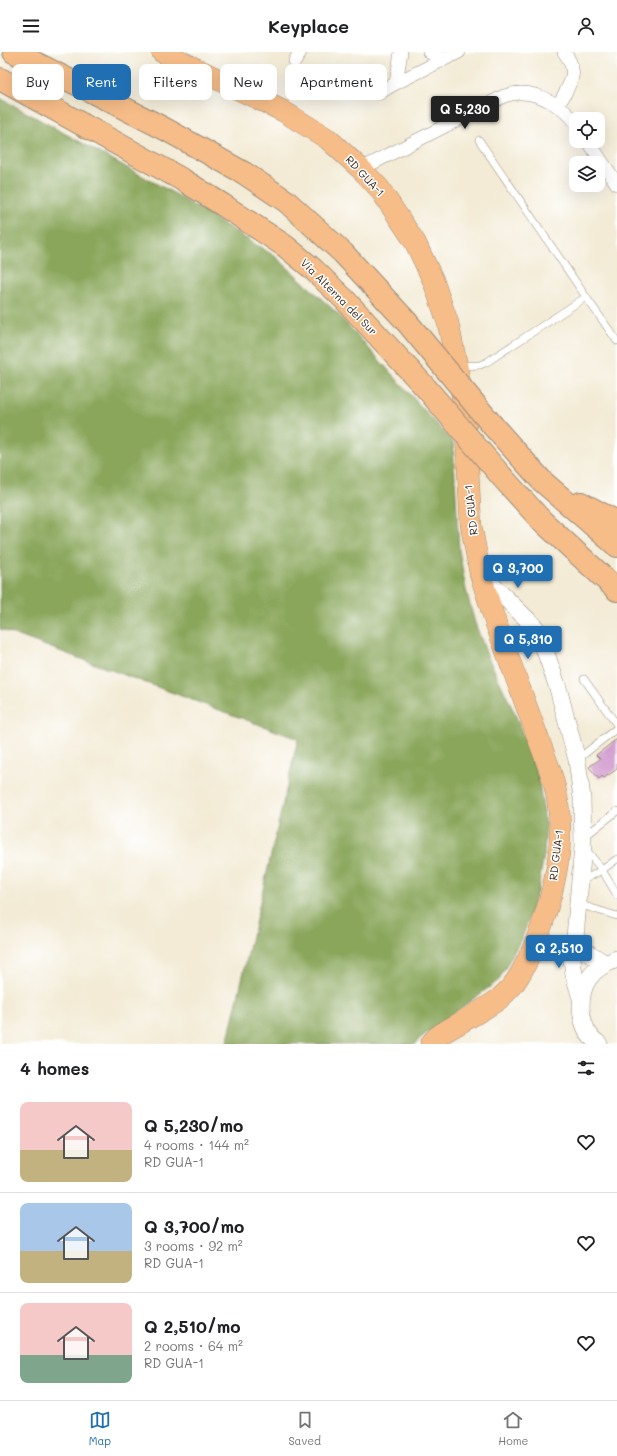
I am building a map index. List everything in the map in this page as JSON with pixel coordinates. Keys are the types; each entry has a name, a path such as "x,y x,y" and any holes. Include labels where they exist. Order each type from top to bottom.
{"highway":[{"path":"14,52 165,129 244,173 286,201 343,252 406,321 493,426 542,481 617,546"},
{"name":"Vía Alterna del Sur","path":"0,79 183,180 223,204 284,246 313,269 346,301 426,388 541,520 617,590"},
{"path":"542,481 617,522"}],"main road":[{"name":"RD GUA-1","path":"162,52 283,111 328,139 361,169 379,188 415,242 433,280 448,323 458,366 465,413 471,525 480,573 508,656 551,773 557,795 560,831 558,862 551,894 537,938 519,976 510,989 499,999 443,1032 433,1040 431,1044"}],"street":[{"path":"396,82 401,52"},
{"path":"429,52 444,59"},
{"path":"387,88 396,82 459,52"},
{"path":"558,106 573,76 571,61 564,52"},
{"path":"361,169 504,96 520,93 538,95 558,106 569,115"},
{"path":"593,148 617,184"},
{"path":"480,573 535,626 544,645 558,688 577,760 582,798 584,841 572,959 574,975 581,998"},
{"path":"487,596 513,617 535,626"},
{"path":"508,656 510,641 526,632 535,633 544,645"},
{"path":"575,937 584,950 611,961"},
{"path":"599,1044 584,1026 580,1006 581,998 589,978 611,961"}],"lane":[{"path":"479,140 617,341"},
{"path":"458,366 480,365 487,362 586,297"},
{"path":"577,760 617,727 584,678"},
{"path":"617,811 584,841 617,895"},
{"path":"580,882 602,870 617,859"},
{"path":"578,904 617,916"}],"green space":[{"path":"0,98 177,195 276,257 337,313 453,442 459,550 466,590 475,623 487,655 516,716 538,776 546,827 544,855 538,889 524,933 499,980 419,1039 416,1044 227,1044 298,739 0,629"}],"building":[{"path":"617,739 617,769 604,778 602,776 599,779 589,767 600,759 596,755"}]}
